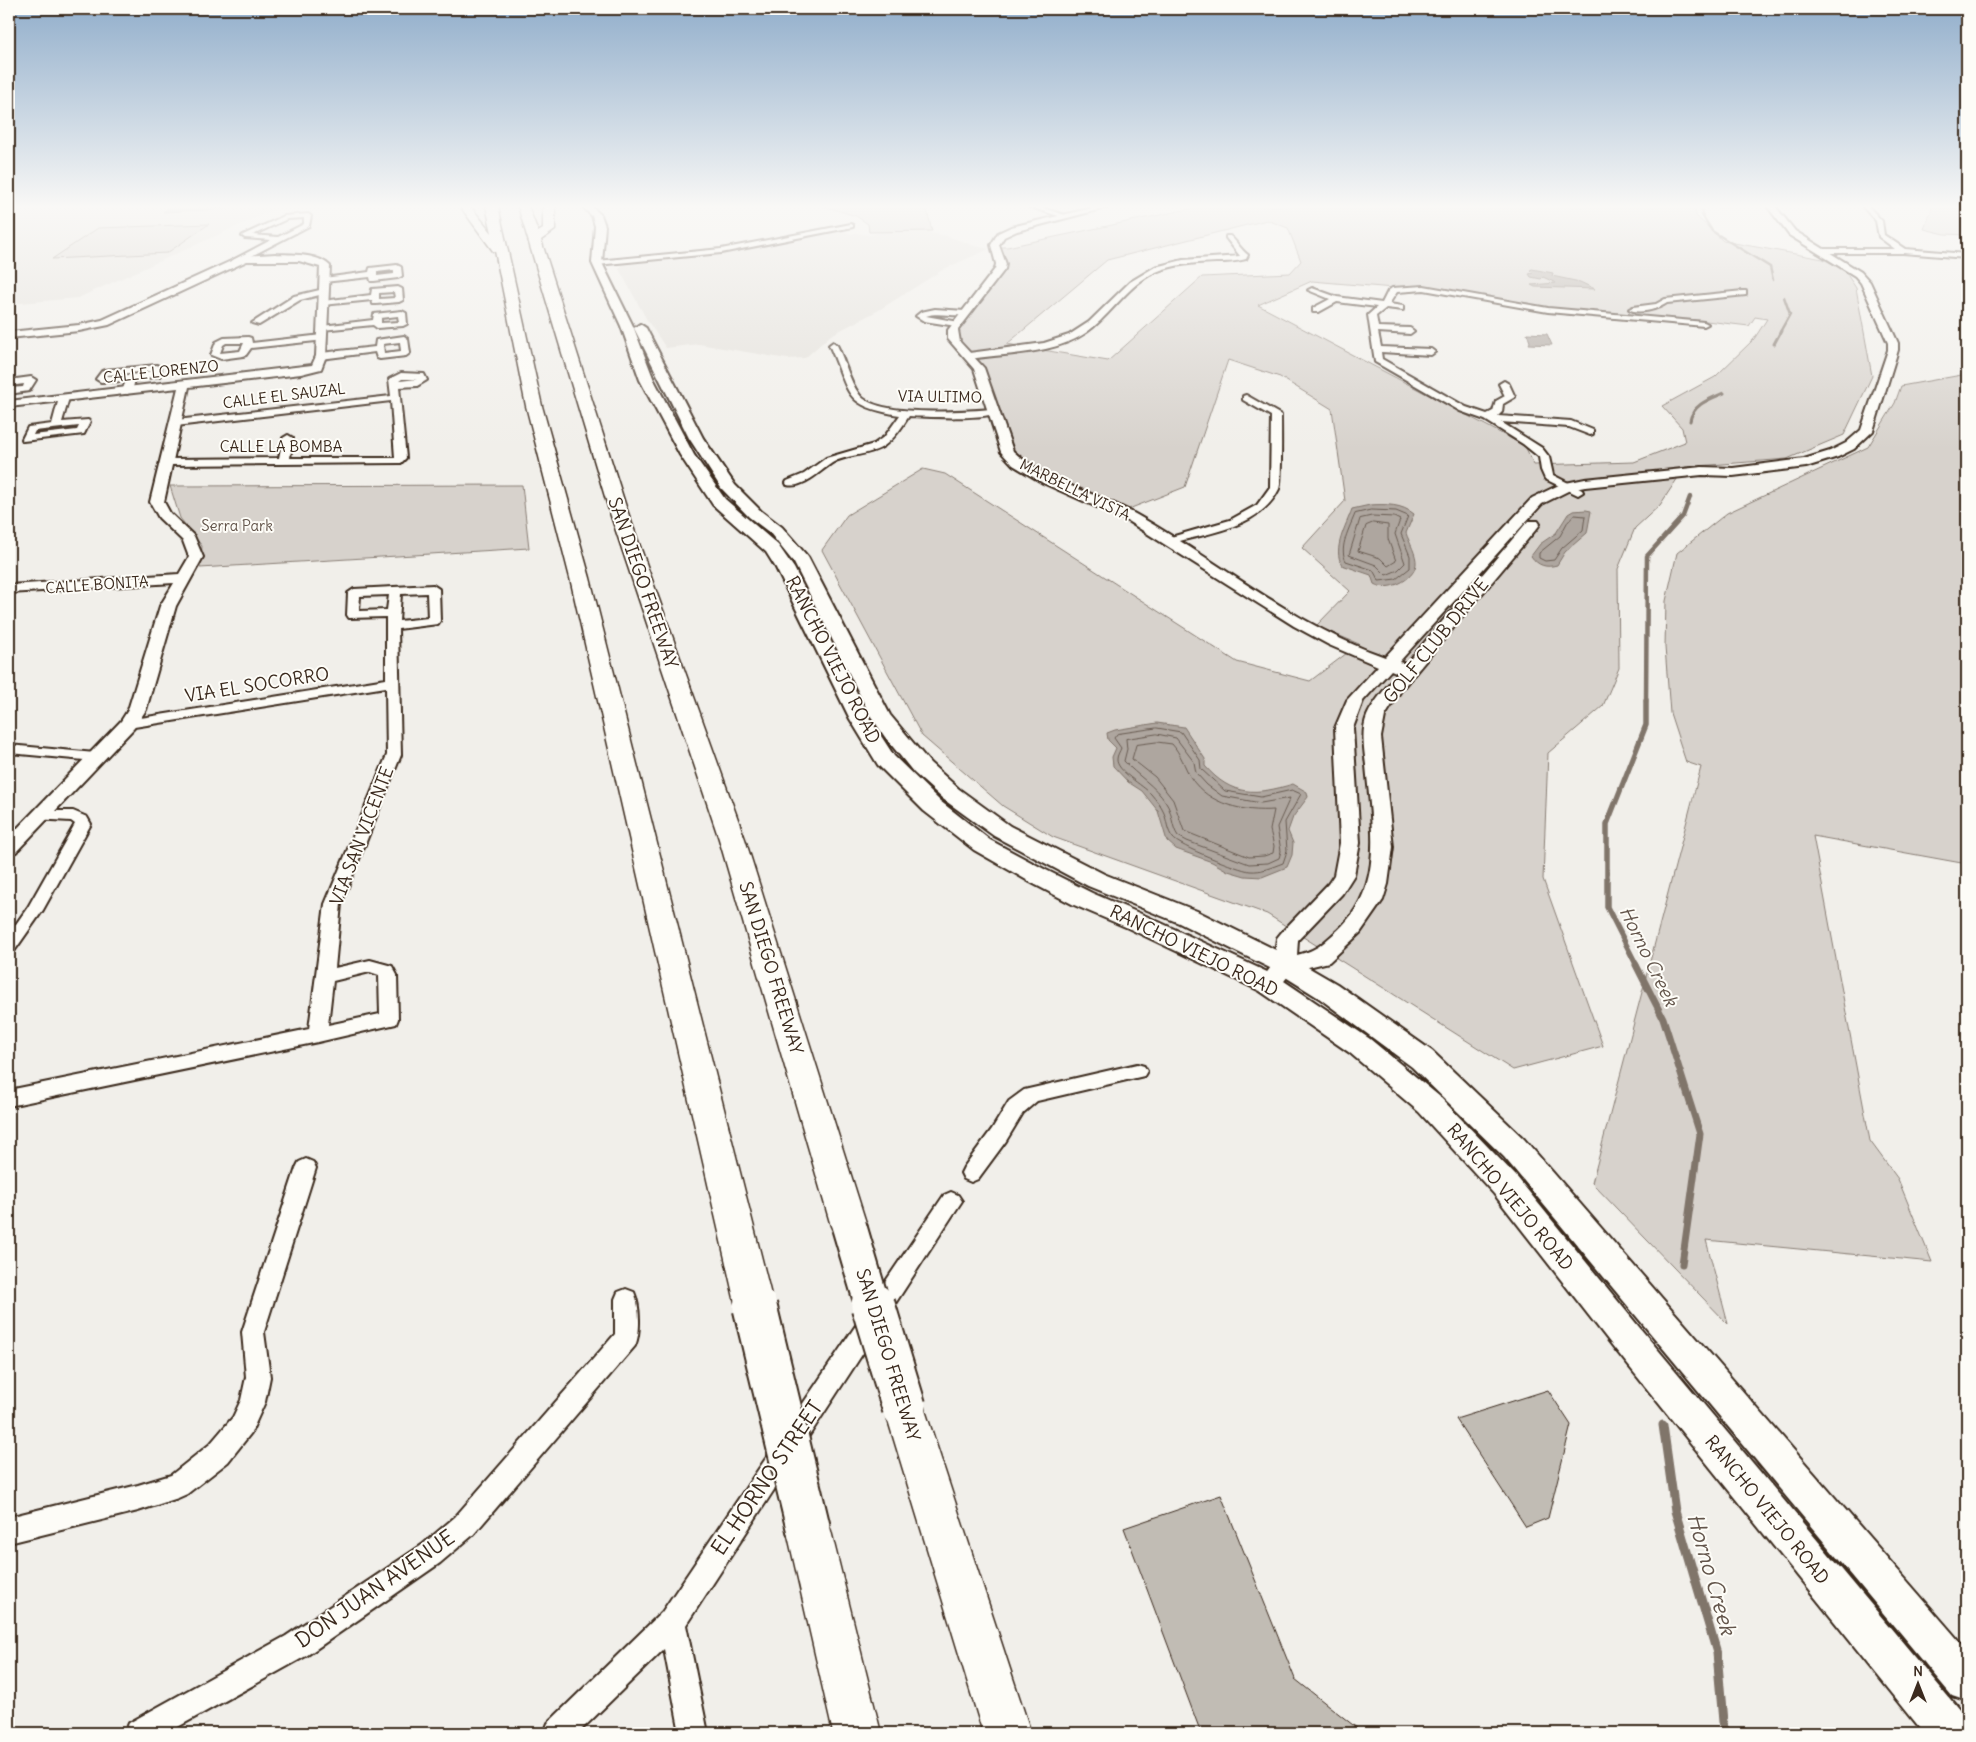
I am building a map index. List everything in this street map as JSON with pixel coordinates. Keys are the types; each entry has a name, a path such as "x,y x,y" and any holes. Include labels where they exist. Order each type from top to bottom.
{"highway":[{"path":"509,287 534,406 582,587 857,1733"},
{"name":"SAN DIEGO FREEWAY","path":"550,287 618,510 732,839 904,1407 1007,1733"}],"main road":[{"name":"RANCHO VIEJO ROAD","path":"614,287 647,380 690,461 719,502 757,534 772,549 785,568 860,719 886,760 932,806 982,845 1083,899 1137,922 1328,991 1385,1030 1422,1059 1514,1148 1967,1681"},
{"path":"622,287 625,292"},
{"name":"RANCHO VIEJO ROAD","path":"637,317 643,333 696,438 729,488 755,514 776,530 802,562 880,714 897,740 922,768 973,811 1002,831 1047,856 1096,880 1225,934 1277,974 1429,1104 1482,1159 1951,1733"}],"street":[{"path":"9,335 78,328 105,323 180,287"},
{"path":"324,287 319,361 379,349"},
{"path":"965,313 933,312 920,316 927,320 956,324 965,313 985,287"},
{"path":"969,356 1042,346 1071,337 1084,331 1132,287"},
{"name":"GOLF CLUB DRIVE","path":"1277,974 1288,938 1335,889 1344,875 1350,843 1344,728 1355,700 1537,501 1572,489 1608,480 1702,471 1733,472 1816,460 1850,446 1867,431 1893,350 1893,343 1868,287"},
{"path":"1511,304 1524,303 1578,310 1661,309 1702,321 1555,311 1460,296 1434,289 1401,288 1391,293 1385,305 1372,315 1376,358 1386,366 1470,412 1488,418 1538,450 1544,458 1549,477 1572,489"},
{"path":"398,289 399,300 376,302 376,297 375,291 398,289"},
{"path":"1312,290 1336,299 1400,308"},
{"path":"256,323 296,298 324,292"},
{"path":"1653,318 1665,301 1743,293"},
{"path":"323,302 376,297"},
{"path":"1316,310 1336,299"},
{"path":"322,328 377,322"},
{"name":"MARBELLA VISTA","path":"956,324 952,333 953,340 979,368 1005,448 1017,462 1034,473 1122,512 1272,608 1330,641 1409,671"},
{"path":"1374,329 1410,331"},
{"path":"248,346 249,341 245,340 219,344 215,354 220,356 243,353 248,346 322,338"},
{"name":"VIA ULTIMO","path":"833,345 857,398 875,407 906,414 993,412"},
{"path":"1376,349 1431,352"},
{"name":"CALLE LORENZO","path":"9,404 301,371 319,361"},
{"path":"157,368 157,374 131,378 101,379 103,374 109,372 157,368"},
{"path":"127,391 131,378"},
{"path":"9,383 31,380 26,390 9,391"},
{"path":"395,384 395,398"},
{"path":"1488,418 1497,412 1499,403 1510,397 1504,384"},
{"path":"9,848 128,724 137,710 168,606 196,557 189,539 164,515 157,502 184,385"},
{"path":"56,426 64,398"},
{"name":"CALLE EL SAUZAL","path":"176,423 395,398"},
{"name":"CALLE LA BOMBA","path":"166,462 397,460 402,458 395,398"},
{"path":"1168,541 1234,522 1261,507 1275,487 1273,465 1277,428 1276,415 1246,398"},
{"path":"791,483 808,476 830,460 878,446 889,438 906,414"},
{"path":"1488,418 1571,424 1590,432"},
{"path":"85,422 81,432 27,439 31,429 56,426 85,422"},
{"path":"284,462 288,438"},
{"name":"GOLF CLUB DRIVE","path":"1277,974 1320,957 1352,928 1373,900 1378,884 1383,847 1372,737 1376,716 1409,671 1546,507 1572,489"},
{"name":"CALLE BONITA","path":"9,589 184,578"},
{"path":"433,589 434,621 393,619 354,615 354,593 433,589"},
{"name":"VIA SAN VICENTE","path":"318,1035 333,904 394,755 392,682 395,591"},
{"name":"VIA EL SOCORRO","path":"128,724 392,682"},
{"path":"9,750 95,757"},
{"path":"9,946 35,910 83,824 82,820 73,816 40,816"},
{"path":"9,1098 389,1019 388,975 386,970 370,966 325,976"},
{"path":"972,1173 1016,1107 1031,1095 1137,1071"},
{"path":"9,1530 138,1498 178,1485 219,1453 225,1446 242,1425 253,1402 258,1376 253,1332 306,1168"},
{"name":"EL HORNO STREET","path":"558,1733 672,1622 951,1201"},
{"name":"DON JUAN AVENUE","path":"139,1733 296,1646 431,1554 464,1526 627,1338 626,1300"},
{"path":"672,1622 694,1733"}],"shaded area":[{"path":"9,287 102,287 78,298 9,304"},
{"path":"629,287 915,287 879,310 831,335 805,358 787,359 699,344 666,348 647,320"}],"green space":[{"path":"987,287 1075,287 1007,344 1108,361 1190,287 1298,287 1258,305 1525,446 1534,465 1634,462 1685,442 1682,428 1662,406 1715,377 1754,339 1767,319 1755,317 1749,326 1698,320 1554,309 1440,292 1385,287 1856,287 1872,376 1844,435 1787,459 1685,467 1660,505 1635,528 1618,569 1619,668 1603,706 1548,753 1543,879 1603,1046 1513,1070 1267,914 1053,837 1003,806 922,736 822,550 847,515 923,469 945,474 1237,662 1310,681 1359,644 1316,626 1350,591 1302,548 1345,501 1332,409 1280,377 1228,360 1185,487 1121,512 1017,462 979,368 952,336"},
{"path":"1967,374 1967,864 1813,836 1870,1141 1898,1179 1932,1262 1706,1240 1728,1324 1592,1183 1701,767 1686,762 1670,713 1665,647 1666,601 1677,553 1727,513 1868,447 1895,403 1901,386"},
{"name":"Serra Park","path":"522,485 529,548 200,568 202,546 180,518 170,486"}],"water":[{"path":"1544,287 1591,287 1595,289"},
{"path":"1527,333 1547,334 1552,345 1529,344"},
{"path":"1370,505 1399,506 1414,514 1406,533 1416,564 1414,570 1405,580 1392,586 1386,587 1374,584 1371,575 1342,565 1339,559 1338,552 1341,537 1352,509"},
{"path":"1573,511 1591,511 1587,533 1565,552 1557,565 1542,565 1536,562 1531,556 1540,544 1556,533 1568,514"},
{"path":"1157,723 1184,727 1205,759 1205,766 1215,776 1235,788 1245,791 1256,791 1280,788 1293,784 1307,792 1308,797 1293,817 1288,831 1293,843 1292,855 1287,867 1262,877 1245,876 1228,871 1212,862 1176,849 1167,841 1158,811 1142,791 1128,782 1113,766 1112,757 1116,748 1108,740 1107,733"}],"building":[{"path":"1548,1390 1571,1425 1548,1518 1526,1527 1456,1419"},
{"path":"1221,1495 1295,1679 1363,1733 1201,1733 1124,1528"}],"waterway":[{"name":"Horno Creek","path":"1780,332 1790,314 1784,297"},
{"name":"Horno Creek","path":"1774,344 1781,331"},
{"name":"Horno Creek","path":"1690,421 1698,406 1724,393"},
{"name":"Horno Creek","path":"1646,701 1647,556 1683,516 1690,497"},
{"name":"Horno Creek","path":"1637,966 1607,907 1607,824 1646,725 1646,701"},
{"name":"Horno Creek","path":"1636,965 1663,1018 1700,1134 1682,1264"},
{"name":"Horno Creek","path":"1663,1425 1675,1511 1717,1653 1724,1733"}]}
